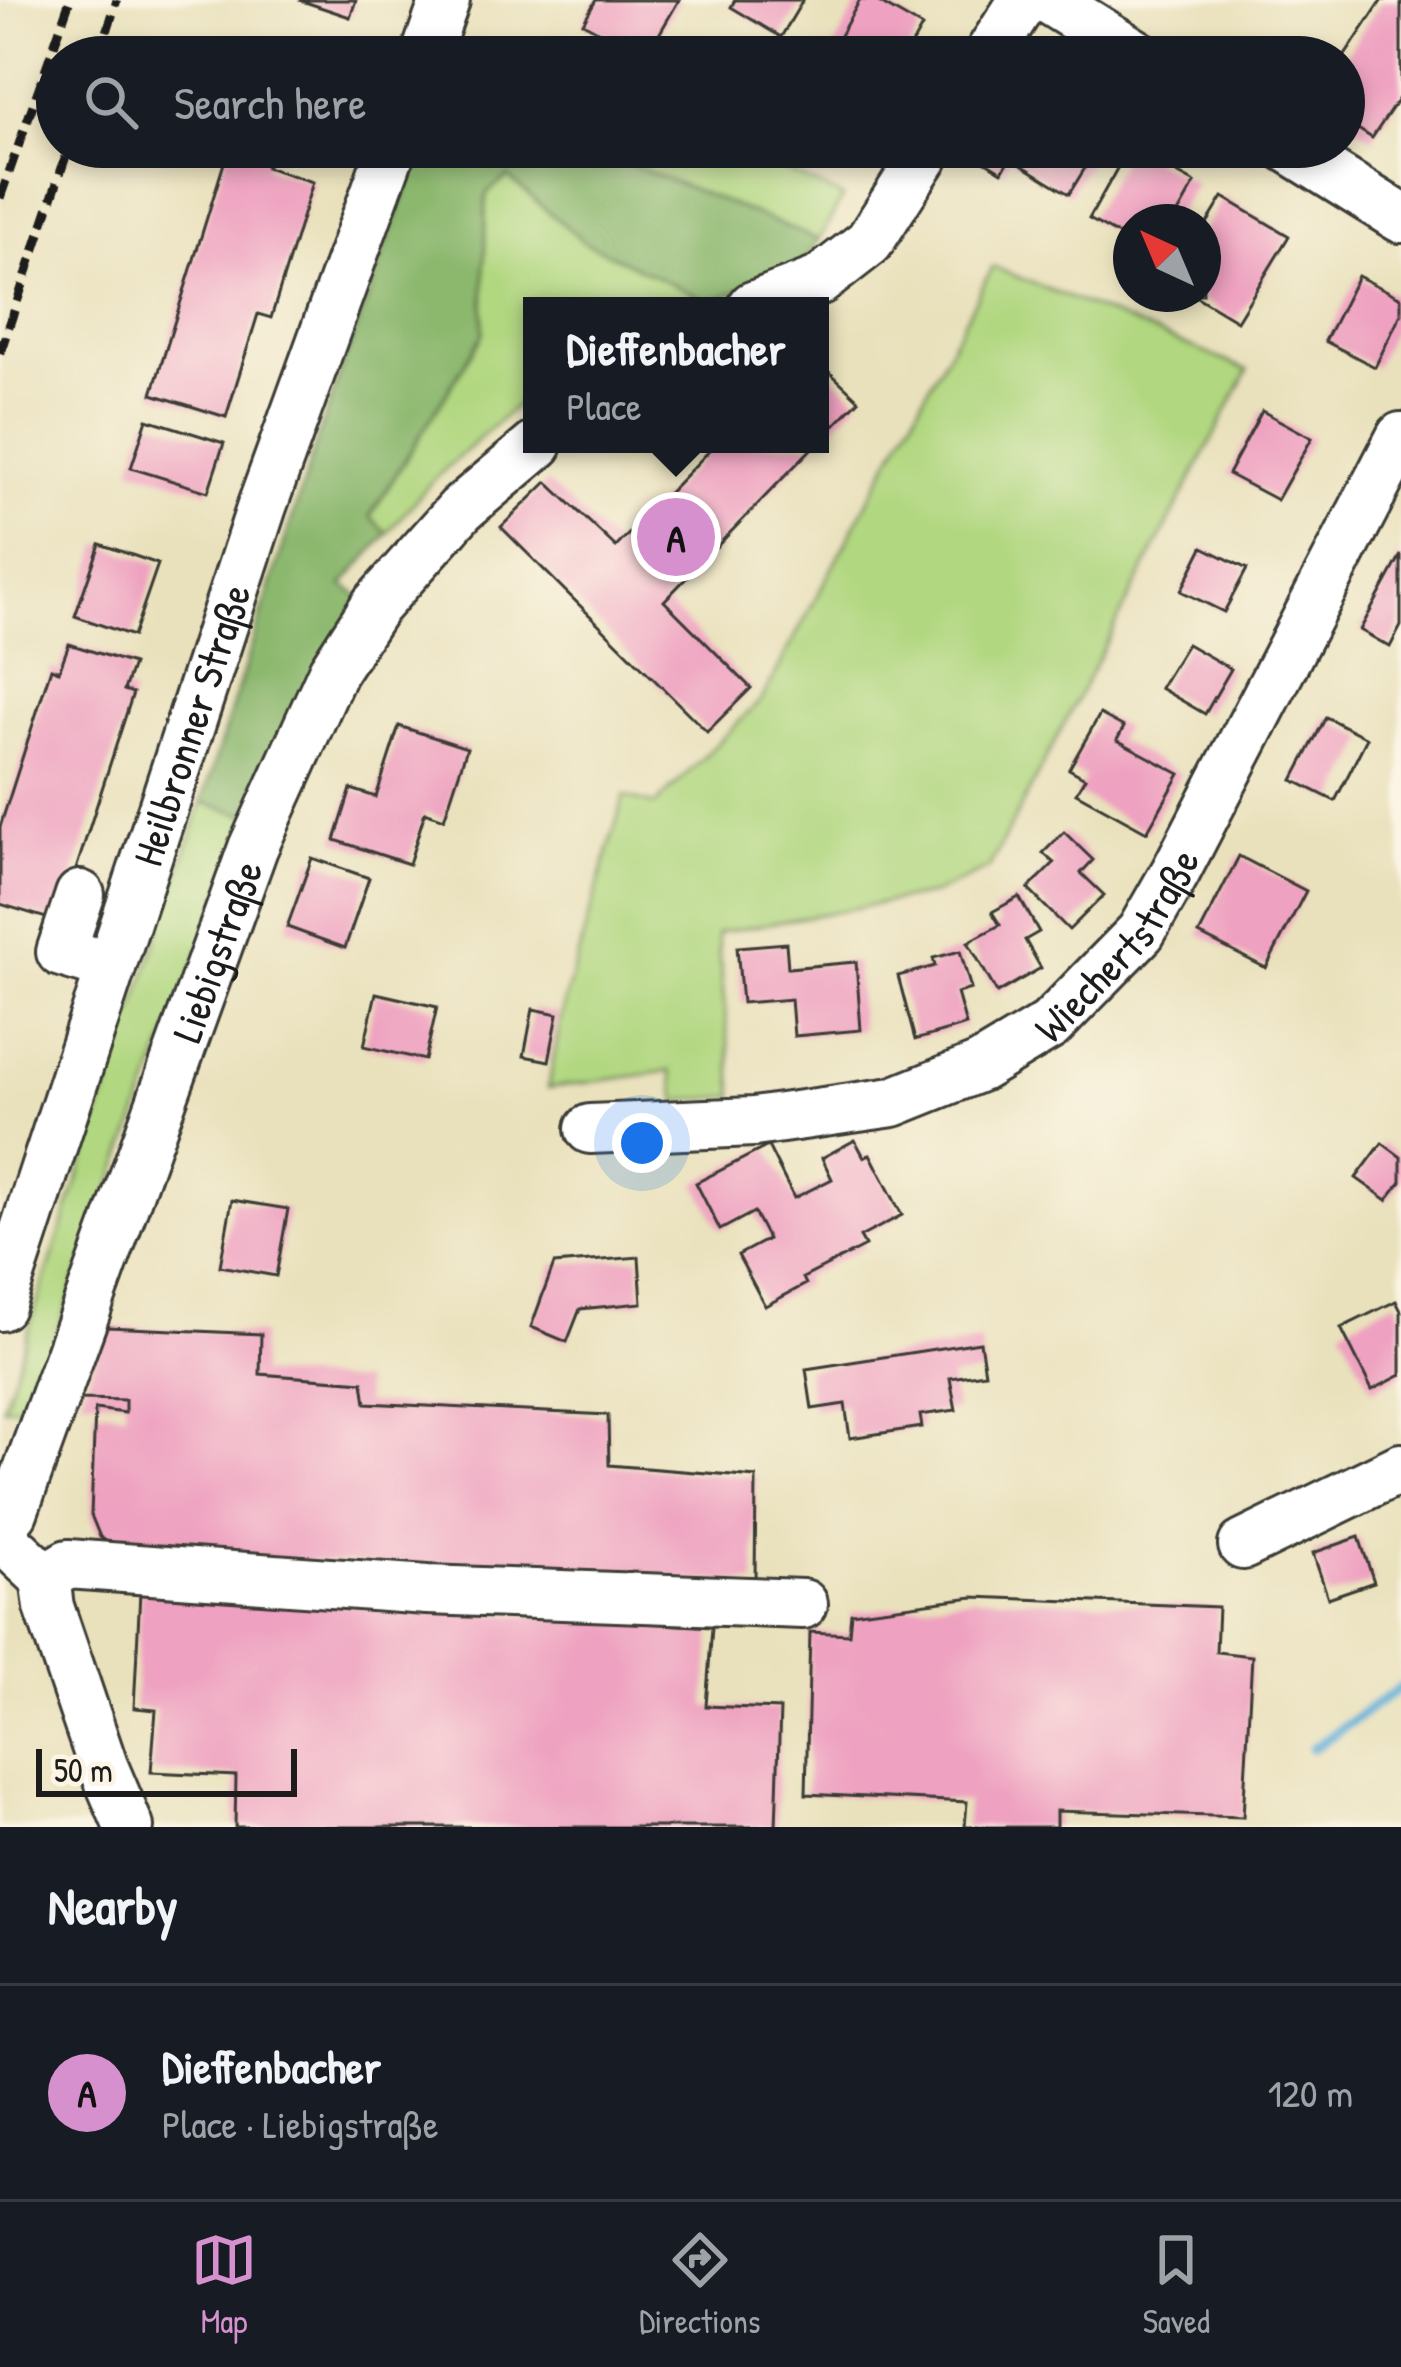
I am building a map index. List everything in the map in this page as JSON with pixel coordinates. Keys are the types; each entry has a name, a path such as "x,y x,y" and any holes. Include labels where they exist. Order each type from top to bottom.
{"street":[{"path":"433,36 446,0"},
{"path":"1001,36 1024,0"},
{"path":"1049,0 1108,36"},
{"name":"Heilbronner Straße","path":"0,1306 21,1178 111,967 262,506 384,168"},
{"path":"776,297 819,280 869,242 917,168"},
{"path":"1321,168 1401,218"},
{"name":"Wiechertstraße","path":"590,1130 754,1122 893,1102 980,1067 1050,1025 1141,932 1401,437"},
{"name":"Liebigstraße","path":"0,1520 13,1512 253,848 333,670 375,606 460,509 527,453"},
{"path":"80,895 61,952 111,967"},
{"path":"1243,1545 1401,1468"},
{"path":"0,1536 45,1578 64,1652 103,1766 130,1827"},
{"path":"45,1578 68,1564 427,1589 803,1604"}],"green space":[{"path":"414,168 639,168 819,240 800,268 723,297 700,297 584,242 508,177 486,194 483,334 370,516 388,533 343,585 363,598 250,816 202,802 321,427"},
{"path":"639,168 780,168 843,197 819,240"},
{"path":"508,176 584,242 700,297 523,297 523,399 430,483 388,533 370,517 483,335 486,194"},
{"path":"993,267 1248,370 989,868 933,894 717,933 734,1096 677,1101 671,1071 548,1088 564,1003 624,796 655,805 762,699"},
{"path":"202,802 250,816 29,1406 3,1407"}],"building":[{"path":"299,0 356,0 350,17"},
{"path":"596,0 679,0 658,36 607,36 583,23"},
{"path":"735,0 803,0 782,36 731,7"},
{"path":"860,0 875,0 922,27 917,36 840,36"},
{"path":"1382,0 1401,0 1401,95 1372,138 1365,134 1365,36 1358,36"},
{"path":"222,168 269,168 313,182 271,318 258,314 226,417 152,394"},
{"path":"1026,168 1085,168 1069,194"},
{"path":"1117,168 1168,168 1195,183 1183,204 1113,204 1113,232 1089,219"},
{"path":"1223,197 1289,236 1237,321 1221,311 1219,204"},
{"path":"1358,276 1401,298 1401,314 1375,367 1325,341"},
{"path":"829,372 859,400 829,431"},
{"path":"1262,411 1312,438 1277,500 1228,474"},
{"path":"147,419 224,443 208,492 131,468"},
{"path":"707,453 807,453 664,601 751,688 707,732 501,527 547,482 616,547"},
{"path":"100,544 158,564 133,636 75,616"},
{"path":"1203,547 1247,569 1224,612 1181,591"},
{"path":"1401,555 1401,626 1390,647 1360,630"},
{"path":"69,644 133,664 124,690 133,693 59,922 0,904 0,827 51,668 59,671"},
{"path":"1187,644 1231,669 1205,714 1160,688"},
{"path":"1100,714 1124,727 1117,740 1180,774 1147,832 1076,793 1085,778 1069,769"},
{"path":"1326,717 1367,738 1335,801 1293,780"},
{"path":"399,726 467,748 444,819 425,812 409,864 335,840 351,789 376,797"},
{"path":"1064,832 1093,860 1081,873 1104,895 1069,930 1028,889 1054,863 1043,853"},
{"path":"1239,856 1306,891 1266,968 1199,934"},
{"path":"312,858 369,878 345,948 287,927"},
{"path":"1019,897 1039,932 1025,940 1041,968 997,993 968,942 1000,925 992,912"},
{"path":"786,943 788,968 856,962 861,1030 794,1036 791,999 742,1003 737,947"},
{"path":"960,951 971,989 957,993 966,1025 915,1040 898,976 935,966 933,958"},
{"path":"376,993 437,1007 425,1060 364,1046"},
{"path":"533,1009 558,1014 549,1061 524,1056"},
{"path":"855,1140 864,1157 870,1154 902,1215 860,1237 865,1246 803,1278 806,1284 765,1306 738,1255 768,1239 754,1212 720,1230 696,1183 768,1146 794,1198 832,1179 822,1158"},
{"path":"1382,1143 1401,1157 1401,1182 1387,1200 1356,1178"},
{"path":"232,1200 288,1209 276,1276 220,1266"},
{"path":"639,1257 642,1303 580,1309 567,1342 531,1327 554,1264"},
{"path":"1396,1301 1401,1311 1401,1375 1372,1390 1341,1328"},
{"path":"107,1327 261,1334 260,1374 363,1382 366,1403 608,1415 609,1465 756,1477 755,1583 123,1552 100,1537 91,1515 95,1409 125,1413 125,1400 80,1399"},
{"path":"980,1342 985,1373 950,1378 956,1410 920,1415 922,1427 850,1438 845,1404 812,1409 806,1369"},
{"path":"1359,1537 1374,1582 1328,1598 1313,1553"},
{"path":"140,1592 712,1627 706,1706 780,1709 776,1827 235,1827 236,1776 151,1772 156,1710 134,1708"},
{"path":"973,1597 1218,1607 1216,1652 1252,1656 1243,1817 1056,1811 1056,1827 965,1827 967,1802 806,1794 810,1632 849,1634 851,1613"}],"waterway":[{"path":"1312,1749 1401,1687"}],"railway":[{"path":"57,36 70,0"},
{"path":"106,36 117,0"},
{"path":"0,198 36,96"},
{"path":"0,353 62,168"}],"place":[{"name":"Dieffenbacher","path":"676,537"}]}
